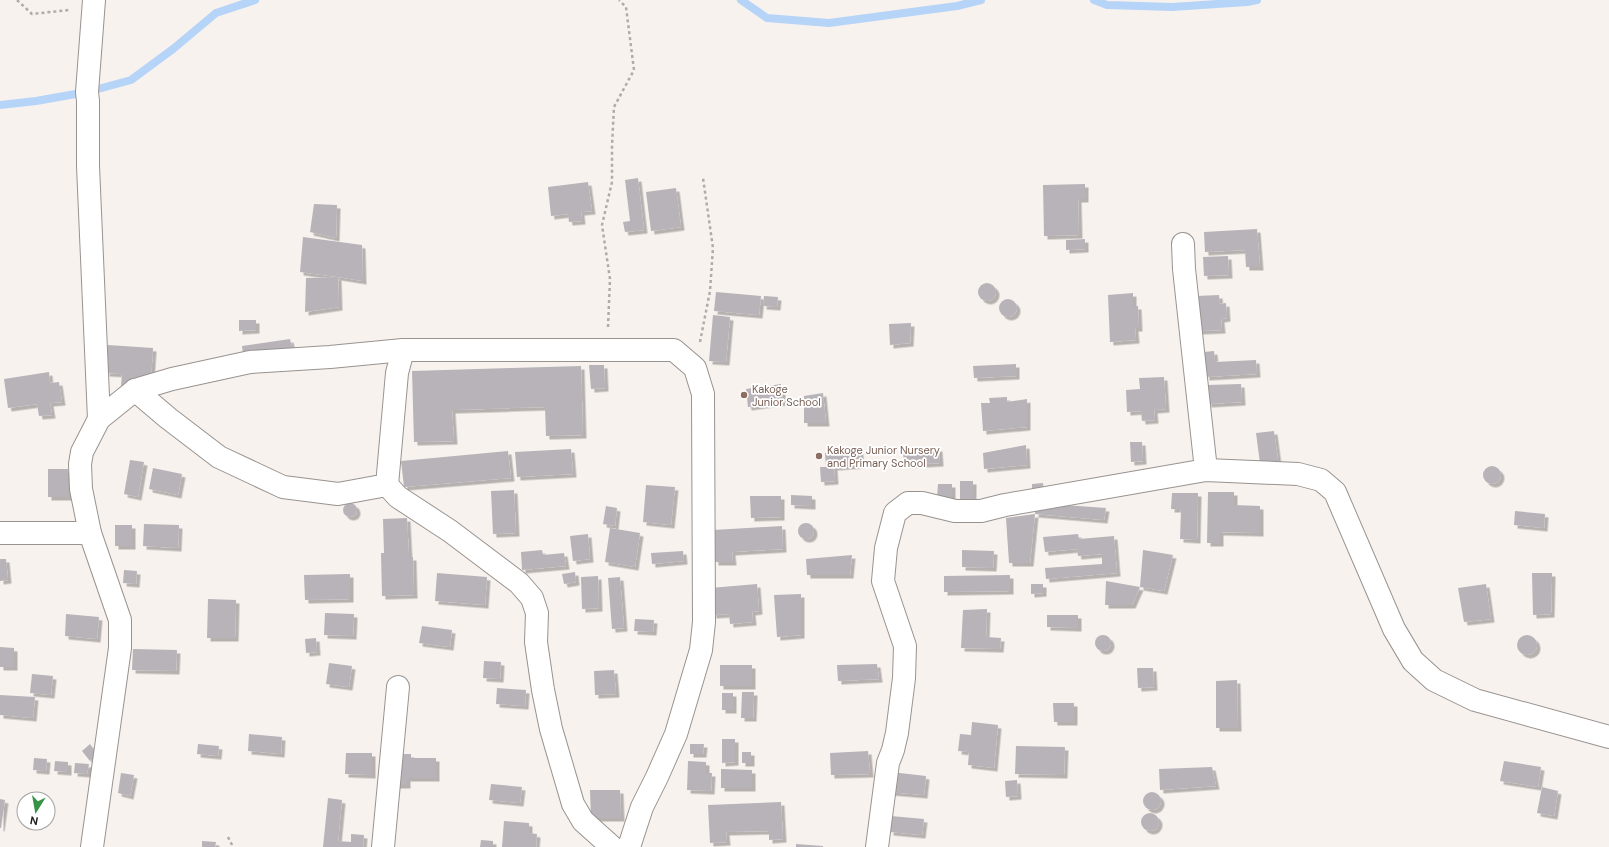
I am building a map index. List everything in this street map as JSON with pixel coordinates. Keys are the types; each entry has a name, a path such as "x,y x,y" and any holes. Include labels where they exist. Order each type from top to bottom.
{"street":[{"path":"93,4 87,92 88,166 99,419"},
{"path":"1183,244 1184,269 1206,470"},
{"path":"403,350 397,373 387,485 398,497 450,530 519,583 532,598 537,613 536,642 543,690 551,729 573,804 583,821 612,847"},
{"path":"92,847 120,648 120,620 90,533 81,489 80,464 82,452 99,419 135,390 172,379 250,362 330,357 403,350 674,350 695,368 704,394 704,614 701,650 676,734 642,807 629,847"},
{"path":"135,390 168,418 220,457 283,486 338,494 387,485"},
{"path":"877,847 888,762 893,750 897,733 904,678 905,646 883,581 886,548 894,513 908,503 922,503 955,511 981,511 1005,505 1206,470 1298,474 1320,480 1335,492 1394,629 1413,661 1434,680 1475,700 1609,737"},
{"path":"0,533 90,533"},
{"path":"384,847 398,687"}],"path":[{"path":"17,0 32,14 93,4"},
{"path":"607,350 610,279 602,225 612,182 614,106 634,70 626,7 619,0"},
{"path":"695,368 710,291 714,248 703,178"},
{"path":"228,837 234,847"}],"building":[{"path":"638,178 644,230 625,232 623,222 630,221 625,180"},
{"path":"588,182 592,211 581,212 582,221 569,222 568,214 551,216 548,187"},
{"path":"1085,184 1085,199 1078,199 1079,235 1044,236 1043,185"},
{"path":"676,188 681,227 651,231 646,192"},
{"path":"314,204 337,205 336,238 310,232"},
{"path":"1257,229 1260,267 1246,267 1245,250 1205,252 1204,232"},
{"path":"303,237 362,245 363,281 300,272"},
{"path":"1085,239 1085,249 1066,250 1066,240"},
{"path":"1228,256 1229,275 1204,276 1203,257"},
{"path":"338,277 339,307 305,312 306,278"},
{"path":"987,283 993,286 996,292 993,298 987,301 981,298 978,292 981,286"},
{"path":"716,292 761,296 759,315 714,311"},
{"path":"1133,293 1133,306 1138,306 1139,328 1135,328 1136,340 1110,342 1108,295"},
{"path":"1219,295 1220,304 1226,303 1227,318 1221,319 1222,330 1198,331 1196,296"},
{"path":"764,296 778,297 777,307 763,306"},
{"path":"1008,299 1014,302 1017,308 1014,314 1008,317 1002,314 999,308 1002,302"},
{"path":"713,315 730,317 726,362 709,361"},
{"path":"239,320 256,320 256,330 239,331"},
{"path":"911,323 910,343 890,345 889,324"},
{"path":"290,339 293,352 244,362 242,346"},
{"path":"108,345 153,348 151,378 139,377 138,387 121,386 122,374 106,373"},
{"path":"1214,351 1215,362 1256,360 1257,374 1206,377 1204,352"},
{"path":"1016,364 1016,376 974,378 973,366"},
{"path":"589,365 604,365 605,388 591,389"},
{"path":"581,366 583,435 546,436 545,407 452,410 454,441 414,442 412,371"},
{"path":"49,372 50,383 59,382 62,402 50,403 52,415 39,416 37,404 8,408 4,379"},
{"path":"1164,377 1166,409 1154,410 1155,420 1142,421 1141,411 1127,412 1126,390 1140,389 1139,378"},
{"path":"781,384 783,402 748,407 746,389"},
{"path":"1241,384 1242,402 1208,404 1207,385"},
{"path":"823,393 826,423 804,423 804,396"},
{"path":"1007,397 1007,402 1027,399 1027,427 983,431 981,403 990,403 989,398"},
{"path":"1274,431 1279,468 1261,471 1256,433"},
{"path":"1130,442 1142,442 1143,461 1131,462"},
{"path":"1026,445 1027,465 984,469 983,453"},
{"path":"939,448 940,463 904,465 903,451"},
{"path":"571,449 573,474 517,477 515,452"},
{"path":"508,451 511,478 404,487 401,461"},
{"path":"860,451 861,465 834,467 835,481 821,482 820,467 826,467 825,453"},
{"path":"130,460 144,462 138,497 124,494"},
{"path":"1492,466 1498,469 1501,475 1498,481 1492,484 1486,481 1483,475 1486,469"},
{"path":"153,468 182,474 178,495 149,489"},
{"path":"48,469 68,469 68,497 48,497"},
{"path":"960,481 973,481 973,499 960,499"},
{"path":"1043,483 1044,492 1032,492 1032,484"},
{"path":"938,484 952,484 952,497 937,497"},
{"path":"646,485 675,487 671,525 643,522"},
{"path":"514,490 516,533 493,534 491,491"},
{"path":"1208,492 1234,492 1234,505 1260,506 1260,533 1220,532 1220,543 1207,543"},
{"path":"1172,493 1198,493 1197,540 1180,539 1181,509 1171,509"},
{"path":"791,495 812,496 812,506 791,505"},
{"path":"750,496 781,496 781,517 751,518"},
{"path":"347,503 353,503 357,507 357,513 353,517 347,517 343,513 343,507"},
{"path":"1036,503 1106,508 1104,520 1035,514"},
{"path":"606,506 617,508 615,526 603,524"},
{"path":"1515,511 1545,514 1544,528 1514,525"},
{"path":"1035,514 1030,563 1009,563 1006,518"},
{"path":"407,518 409,557 413,557 414,595 382,596 381,553 384,553 383,519"},
{"path":"806,523 813,528 814,531 809,538 806,539 799,534 798,531 803,524"},
{"path":"144,524 179,525 178,548 143,546"},
{"path":"115,525 132,525 132,546 115,546"},
{"path":"782,526 783,549 732,552 733,562 715,562 713,530"},
{"path":"610,528 640,533 635,567 605,562"},
{"path":"588,534 590,559 573,561 570,536"},
{"path":"1078,534 1079,539 1114,536 1117,573 1046,579 1045,568 1102,564 1102,554 1078,556 1077,549 1045,552 1043,537"},
{"path":"542,550 543,555 564,553 566,566 522,570 521,552"},
{"path":"962,550 994,551 993,568 962,567"},
{"path":"1143,550 1173,555 1164,591 1140,587"},
{"path":"683,551 684,561 652,564 651,553"},
{"path":"852,555 850,575 807,575 806,559"},
{"path":"0,559 6,559 8,580 0,581"},
{"path":"124,570 137,571 136,584 123,583"},
{"path":"575,572 576,582 564,584 562,574"},
{"path":"437,573 487,577 485,605 435,601"},
{"path":"1532,573 1552,573 1551,614 1533,615"},
{"path":"350,574 350,599 305,600 304,575"},
{"path":"1010,575 1010,591 944,592 944,576"},
{"path":"598,576 599,608 582,609 581,577"},
{"path":"620,577 624,628 612,629 608,578"},
{"path":"1106,581 1140,587 1132,605 1105,605"},
{"path":"757,584 759,611 752,612 753,622 730,624 729,614 713,615 710,588"},
{"path":"1031,584 1043,584 1043,593 1031,594"},
{"path":"1486,584 1491,619 1464,622 1458,588"},
{"path":"801,594 801,635 777,637 774,595"},
{"path":"208,599 236,600 235,638 207,638"},
{"path":"987,609 986,637 1001,638 1000,649 961,648 963,610"},
{"path":"325,613 354,614 353,636 324,635"},
{"path":"66,614 99,617 97,639 65,636"},
{"path":"1047,615 1078,615 1078,628 1047,627"},
{"path":"635,619 654,620 653,632 634,631"},
{"path":"422,626 452,630 450,647 419,643"},
{"path":"1103,635 1110,640 1111,643 1106,650 1103,651 1096,646 1095,643 1100,636"},
{"path":"1527,635 1534,638 1537,645 1534,652 1527,655 1520,652 1517,645 1520,638"},
{"path":"316,638 317,652 306,653 305,639"},
{"path":"0,647 14,648 14,667 0,667"},
{"path":"133,649 177,650 176,671 132,670"},
{"path":"484,661 501,662 500,679 483,678"},
{"path":"329,663 352,666 349,687 326,684"},
{"path":"877,664 879,679 838,681 837,665"},
{"path":"720,665 752,665 752,686 720,686"},
{"path":"1137,668 1153,668 1154,687 1138,688"},
{"path":"614,670 616,694 595,695 594,671"},
{"path":"32,674 53,676 51,695 30,693"},
{"path":"1237,680 1238,728 1216,728 1216,681"},
{"path":"497,688 526,690 525,706 496,704"},
{"path":"742,692 754,692 753,718 741,718"},
{"path":"722,693 733,693 733,710 722,710"},
{"path":"0,695 35,697 33,718 0,715"},
{"path":"1053,703 1074,703 1074,722 1054,722"},
{"path":"972,722 998,725 994,768 968,765 969,752 958,751 960,734 971,735"},
{"path":"249,734 282,737 281,754 248,751"},
{"path":"722,739 735,739 735,762 722,763"},
{"path":"90,744 98,755 90,761 82,751"},
{"path":"198,744 219,746 218,756 197,754"},
{"path":"690,744 704,744 703,754 690,754"},
{"path":"1016,746 1065,747 1064,775 1015,774"},
{"path":"868,751 870,774 831,775 830,753"},
{"path":"742,752 751,752 751,763 742,763"},
{"path":"346,753 372,753 372,775 345,774"},
{"path":"392,754 411,754 411,758 436,758 436,778 407,778 407,785 393,785"},
{"path":"34,758 47,759 46,771 33,770"},
{"path":"55,761 68,762 68,772 54,771"},
{"path":"688,761 706,762 706,773 712,773 711,791 687,790"},
{"path":"1504,761 1541,767 1538,787 1500,781"},
{"path":"75,763 89,764 87,774 74,773"},
{"path":"1212,767 1216,786 1160,790 1159,769"},
{"path":"721,769 752,770 752,788 721,788"},
{"path":"891,772 926,776 924,795 889,792"},
{"path":"121,773 134,775 130,796 118,793"},
{"path":"1017,780 1018,796 1006,797 1005,781"},
{"path":"491,784 522,787 520,803 489,800"},
{"path":"1542,787 1558,791 1554,816 1537,813"},
{"path":"590,790 620,790 621,818 591,818"},
{"path":"1152,792 1158,795 1161,801 1158,807 1152,810 1146,807 1143,801 1146,795"},
{"path":"328,798 342,800 338,841 351,842 351,834 364,835 363,847 323,847"},
{"path":"0,799 5,800 1,828 0,828"},
{"path":"781,802 783,839 769,840 769,831 726,832 727,842 710,843 708,805"},
{"path":"1150,813 1156,816 1159,822 1156,828 1150,831 1144,828 1141,822 1144,816"},
{"path":"891,816 924,819 922,835 890,832"},
{"path":"504,821 529,823 529,833 537,834 536,847 502,847"},
{"path":"481,840 493,841 493,847 480,847"},
{"path":"202,841 216,842 215,847 202,847"},
{"path":"796,844 823,846 823,847 796,847"}],"waterway":[{"path":"0,105 36,101 87,92 131,80 173,49 216,13 255,0"},
{"path":"741,0 767,18 829,23 957,6 981,0"},
{"path":"1094,0 1107,5 1172,7 1257,0"}],"place":[{"name":"Kakoge Junior School","path":"744,395"},
{"name":"Kakoge Junior Nursery and Primary School","path":"819,456"}]}
